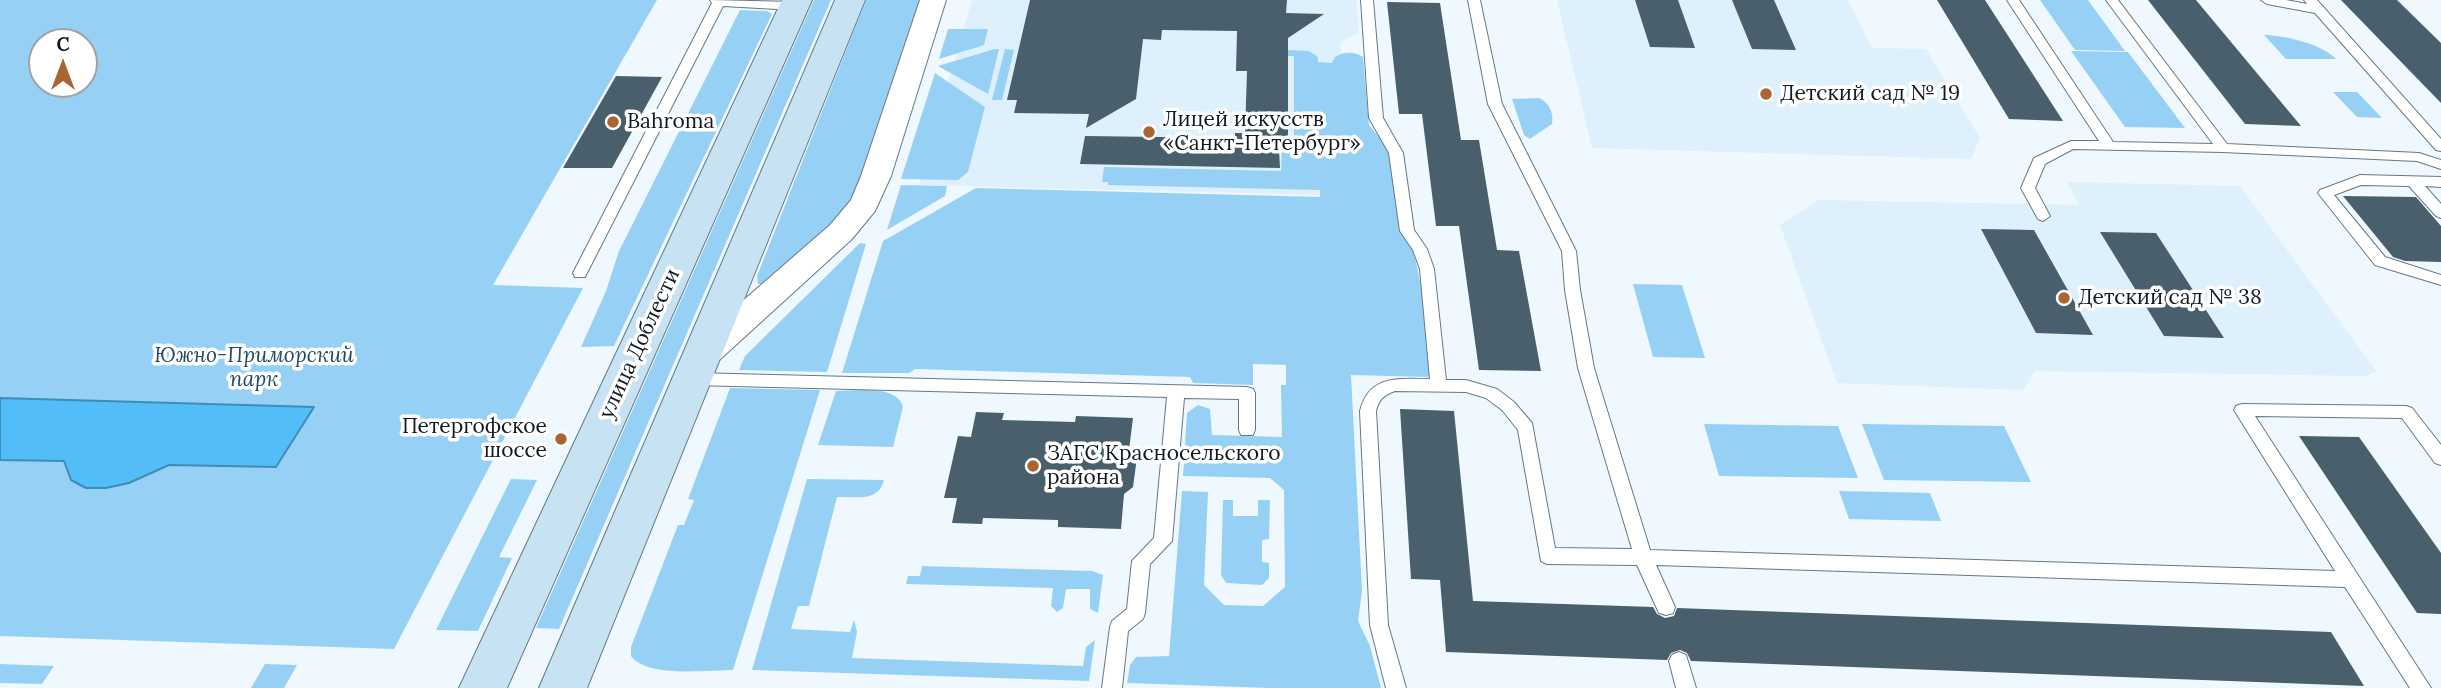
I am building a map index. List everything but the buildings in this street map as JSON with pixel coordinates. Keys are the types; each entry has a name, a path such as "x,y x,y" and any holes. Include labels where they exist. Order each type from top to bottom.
{"main road":[{"path":"563,688 850,0"},
{"name":"улица Доблести","path":"483,688 796,3"}],"street":[{"path":"699,366 841,232 864,204 876,176 933,0"}],"lane":[{"path":"1367,0 1376,118 1396,153 1408,231 1420,249 1427,269 1439,386"},
{"path":"1474,0 1495,104 1569,251 1570,277 1594,398 1643,557 1666,607"},
{"path":"2013,0 2109,146"},
{"path":"2112,0 2223,148"},
{"path":"2267,0 2314,5 2441,147"},
{"path":"580,273 718,1 796,3"},
{"path":"2043,216 2028,188 2039,161 2071,145 2223,148 2419,157 2441,164"},
{"path":"2441,181 2360,180 2325,193 2380,261 2441,280"},
{"path":"2413,181 2441,213"},
{"path":"699,366 1247,393 1247,430"},
{"path":"1396,688 1379,625 1368,411 1371,399 1380,390 1395,386 1466,386 1491,393 1508,406 1526,428 1547,556 2350,579"},
{"path":"1112,688 1119,627 1136,613 1140,561 1163,541 1176,391"},
{"path":"2421,688 2242,410 2406,412 2441,457"},
{"path":"1679,661 1686,688"}],"shaded area":[{"name":"Лицей искусств «Санкт-Петербург»","path":"972,0 1356,0 1359,32 1341,42 1341,54 1361,63 1368,196 919,185"},
{"name":"Детский сад № 19","path":"1557,0 1848,0 1872,48 1926,49 1980,138 1971,159 1592,148"},
{"name":"Детский сад № 38","path":"2066,182 2240,186 2376,371 2365,376 2035,371 2023,390 1837,383 1780,225 1819,200 2080,205"},
{"path":"0,398 314,407 276,467 169,465 129,483 106,488 86,488 71,480 64,461 0,460"}],"green space":[{"name":"Южно-Приморский парк","path":"0,0 657,0 493,285 583,288 394,649 0,636"},
{"path":"814,0 831,0 559,629 536,628"},
{"path":"866,0 921,0 856,192 830,226 763,284 758,284 757,276"},
{"path":"2040,0 2088,0 2125,51 2075,50"},
{"path":"740,10 767,11 772,14 614,346 581,347 606,291 619,251"},
{"path":"948,29 988,29 984,45 939,59"},
{"path":"2264,35 2302,41 2322,49 2336,59 2286,59"},
{"path":"995,49 999,49 988,94 938,66"},
{"path":"1005,49 1014,50 1002,100 992,100"},
{"path":"1264,49 1309,51 1318,57 1318,62 1332,63 1335,57 1345,53 1363,57 1369,125 1388,148 1394,173 1399,231 1412,248 1425,306 1430,377 1351,375 1362,591 1358,621 1370,646 1381,688 1270,688 1127,683 1130,665 1136,657 1169,656 1182,491 1208,492 1204,585 1224,605 1263,606 1285,587 1284,490 1270,478 1183,476 1187,413 1198,405 1210,409 1212,435 1282,437 1281,385 1286,385 1286,365 1253,364 1253,385 1193,383 1190,377 915,369 909,373 842,373 883,241 976,188 1320,197 1320,190 1108,185 1108,182 1102,182 1104,167 1281,171 1282,151 1294,150 1294,56 1263,56"},
{"path":"2071,51 2128,52 2185,128 2125,127"},
{"path":"935,73 985,107 968,172 958,180 901,179"},
{"path":"2333,92 2357,92 2382,118 2357,117"},
{"path":"1539,98 1550,108 1552,124 1530,139 1524,135 1512,99"},
{"path":"901,185 947,186 945,196 887,230"},
{"path":"860,243 866,244 827,372 739,370 745,356"},
{"path":"1633,284 1682,285 1705,358 1653,357"},
{"path":"730,388 820,390 733,670 678,671 650,667 631,656 631,647 678,525 684,525 694,500 688,499"},
{"path":"874,390 893,395 899,400 903,407 893,447 818,445 836,391"},
{"path":"1704,424 1838,426 1858,478 1719,476"},
{"path":"1862,424 2004,426 2031,482 1884,480"},
{"path":"511,479 537,480 499,557 512,558 478,631 436,630"},
{"path":"807,479 884,480 872,495 837,497 809,606 798,606 791,629 850,632 854,620 857,632 852,658 1083,666 1086,647 1095,640 1089,681 752,670"},
{"path":"1839,491 1930,493 1941,521 1849,519"},
{"path":"1223,500 1233,500 1233,516 1258,516 1258,500 1270,500 1269,539 1262,540 1262,562 1269,563 1269,578 1262,585 1226,583 1221,575"},
{"path":"922,566 1092,571 1103,575 1098,613 1090,609 1090,589 1066,589 1063,608 1057,612 1051,606 1053,588 906,584 908,576 920,576"},
{"path":"0,664 54,666 42,684 0,683"},
{"path":"265,664 297,665 284,688 251,688"}],"place":[{"name":"Детский сад № 19","path":"1766,94"},
{"name":"Bahroma","path":"613,122"},
{"name":"Лицей искусств «Санкт-Петербург»","path":"1149,132"},
{"name":"Детский сад № 38","path":"2064,298"},
{"name":"Петергофское шоссе","path":"561,439"},
{"name":"ЗАГС Красносельского района","path":"1033,466"}]}
